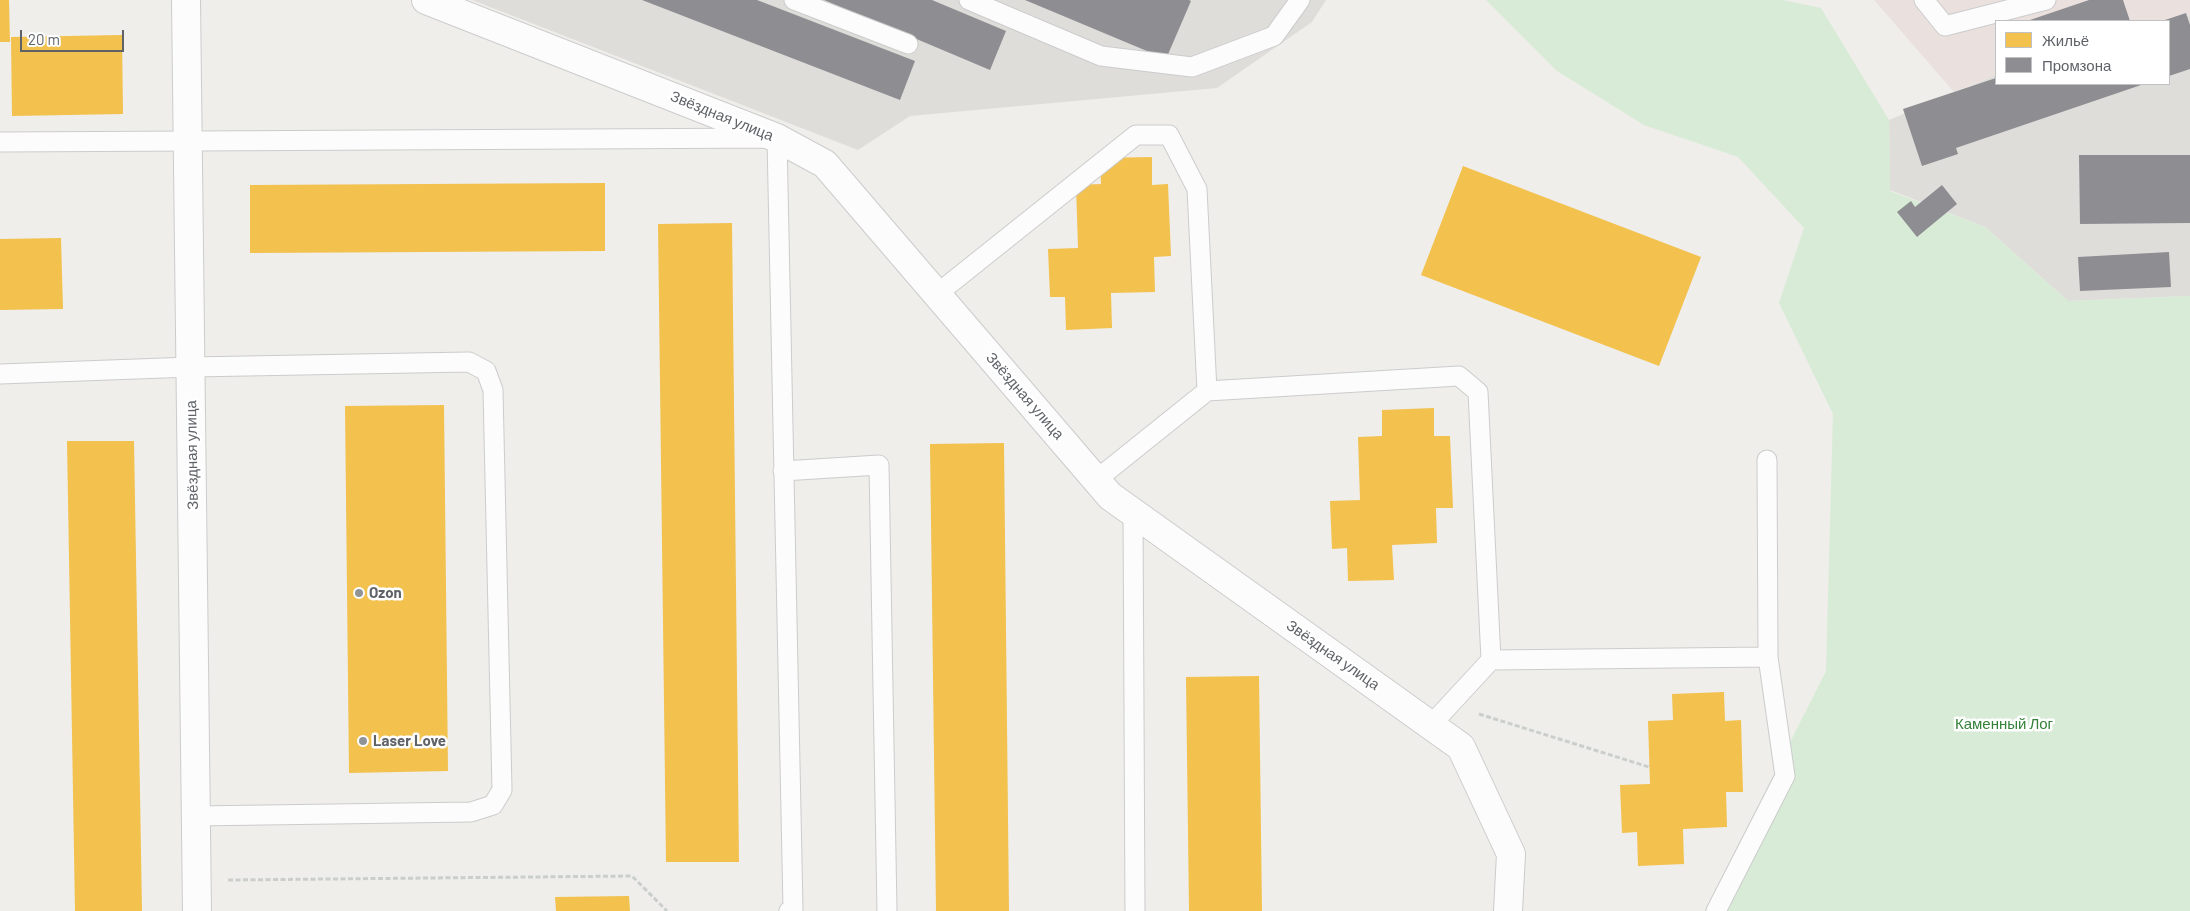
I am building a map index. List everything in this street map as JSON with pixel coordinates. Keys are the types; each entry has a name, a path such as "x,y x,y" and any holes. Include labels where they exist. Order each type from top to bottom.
{"street":[{"name":"Звёздная улица","path":"186,0 197,911"},
{"name":"Звёздная улица","path":"426,0 777,138 826,164 1110,496 1461,747 1511,854 1508,911"}],"lane":[{"path":"794,0 908,44"},
{"path":"969,0 1102,56 1192,67 1274,36 1300,0"},
{"path":"1924,0 1946,26 2046,0"},
{"path":"937,294 1136,135 1169,134 1197,189 1207,390"},
{"path":"0,142 777,138 793,909 789,911"},
{"path":"0,374 191,367 469,362 486,371 493,390 502,790 493,805 471,812 196,816"},
{"path":"1096,480 1207,390 1459,376 1478,392 1491,660 1431,725"},
{"path":"1716,911 1785,776 1768,657 1768,460"},
{"path":"783,471 879,465 888,911"},
{"path":"1133,512 1135,911"},
{"path":"1491,660 1768,657"}],"path":[{"path":"1450,704 1650,767"},
{"path":"197,880 632,876 667,911"}],"shaded area":[{"path":"472,0 1326,0 1312,22 1217,88 910,116 858,150"},
{"path":"1874,0 2190,0 2190,15 2170,21 1995,20 1995,75 1954,92"},
{"path":"2190,15 2190,296 2068,301 1985,227 1890,190 1889,120 1995,75 1995,85 2170,85 2170,21"}],"green space":[{"name":"Каменный Лог","path":"1486,0 1783,0 1821,8 1889,120 1890,191 1985,227 2068,301 2190,296 2190,911 1705,911 1826,671 1833,414 1779,303 1804,228 1738,157 1644,125 1557,71"}],"building: Жильё":[{"path":"0,0 9,0 10,42 0,42"},
{"path":"122,35 123,114 12,116 11,37"},
{"path":"1152,157 1152,185 1168,184 1171,256 1154,257 1155,292 1111,293 1112,328 1066,330 1065,297 1050,297 1048,249 1078,248 1076,185 1101,184 1100,158"},
{"path":"1463,166 1701,257 1659,366 1421,275"},
{"path":"605,183 605,251 250,253 250,185"},
{"path":"732,223 739,862 666,862 658,224"},
{"path":"61,238 63,309 0,310 0,239"},
{"path":"444,405 448,771 349,773 345,406"},
{"path":"1434,408 1434,436 1450,436 1453,508 1436,508 1437,543 1392,545 1394,580 1348,581 1347,548 1332,549 1330,501 1360,500 1358,437 1382,436 1382,410"},
{"path":"67,441 134,441 142,911 75,911"},
{"path":"1004,443 1009,911 936,911 930,444"},
{"path":"1259,676 1262,911 1189,911 1186,677"},
{"path":"1724,692 1725,721 1741,720 1743,792 1726,792 1727,827 1683,829 1684,864 1638,866 1637,832 1622,833 1620,785 1650,784 1648,721 1673,720 1672,694"},
{"path":"629,896 630,911 556,911 555,897"}],"building: Промзона":[{"path":"642,0 757,0 915,61 900,100"},
{"path":"824,0 932,0 1006,31 990,70"},
{"path":"1025,0 1189,0 1191,1 1166,59"},
{"path":"2089,0 2123,0 2130,20 2030,20"},
{"path":"2186,13 2190,25 2190,69 2170,76 2170,20 2165,20"},
{"path":"1995,78 1995,85 2141,85 1956,148 1958,154 1922,166 1903,109"},
{"path":"2079,155 2190,155 2190,223 2080,224"},
{"path":"1942,185 1957,204 1917,237 1897,212 1911,201 1915,207"},
{"path":"2169,252 2171,287 2080,291 2078,257"}],"place":[{"name":"Ozon","path":"359,593"},
{"name":"Laser Love","path":"363,741"}]}
